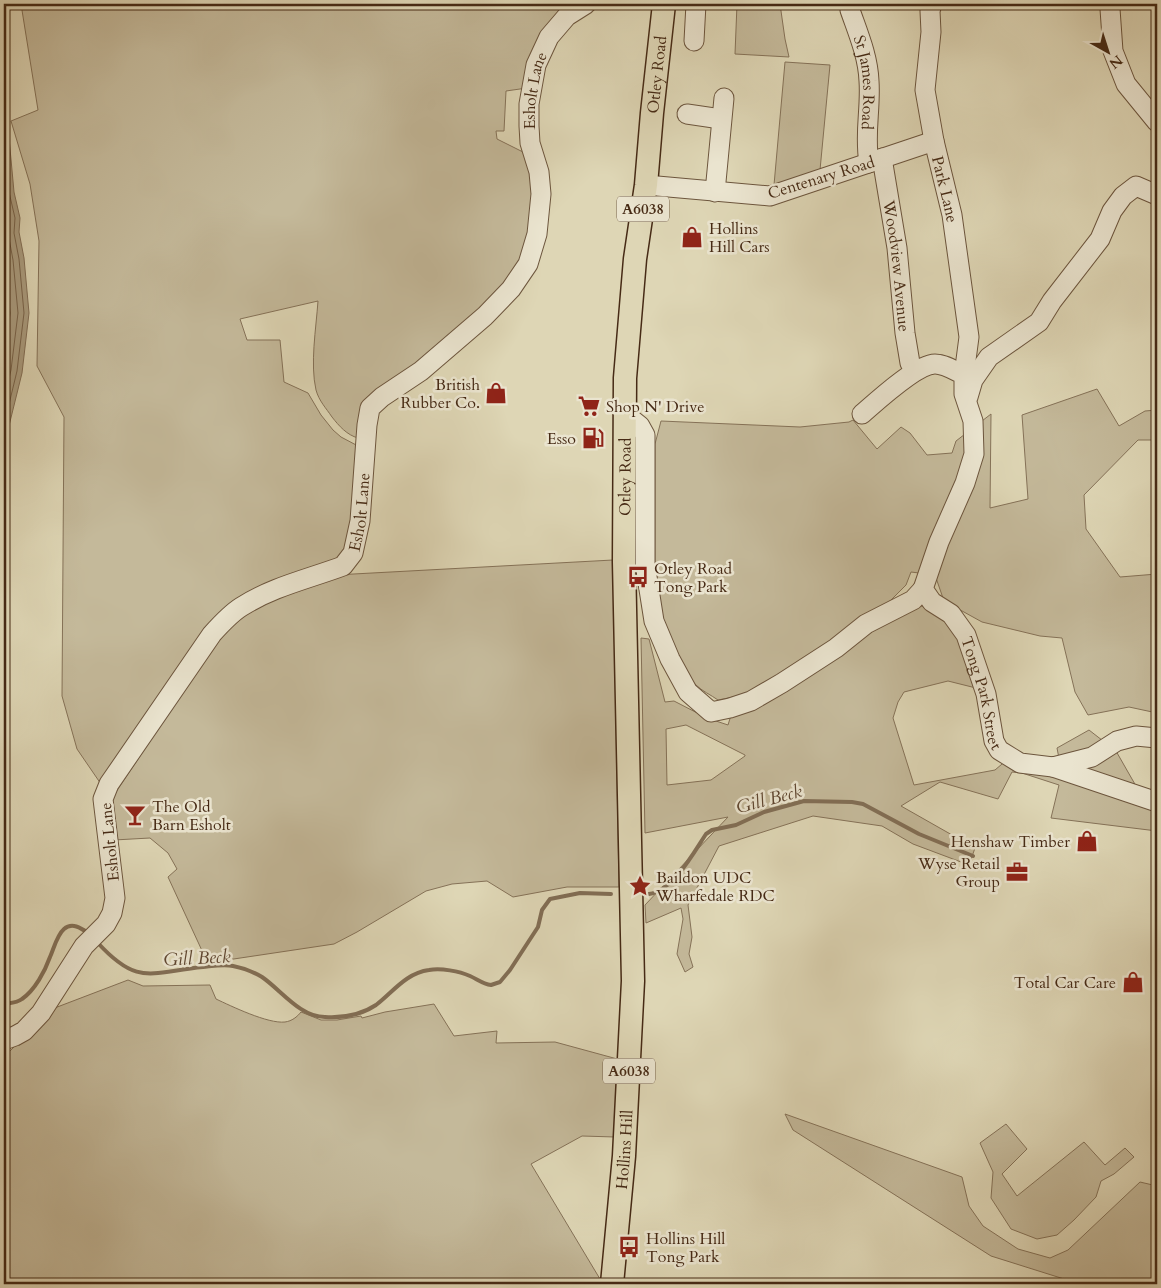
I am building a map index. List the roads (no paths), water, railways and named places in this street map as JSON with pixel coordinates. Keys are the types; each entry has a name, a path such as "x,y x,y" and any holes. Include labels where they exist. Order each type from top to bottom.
{"main road":[{"name":"Otley Road","path":"630,894 624,562 626,378 633,285 646,185 664,4"},
{"name":"Hollins Hill","path":"612,1284 624,1156 633,1004 630,894"}],"street":[{"name":"Esholt Lane","path":"4,1040 15,1036 33,1023 93,937 106,924 112,913 115,898 104,807 105,792 109,784 212,634 225,620 239,608 256,598 342,566 350,559 360,520 370,408 382,397 421,371 485,316 511,289 528,264 537,234 541,194 540,172 530,143 529,126 529,104 536,65 549,37 567,16 586,4"},
{"path":"694,41 696,4"},
{"name":"St James Road","path":"850,4 850,10 867,60 870,83 866,145 875,161"},
{"name":"Park Lane","path":"923,597 939,542 965,483 974,454 973,422 963,384 969,337 952,215 934,141 925,90 931,32 930,10 932,4"},
{"path":"1111,4 1113,51 1126,84 1157,122"},
{"path":"714,192 724,98"},
{"path":"687,114 721,119"},
{"name":"Centenary Road","path":"646,185 770,196 934,141"},
{"name":"Woodview Avenue","path":"875,161 897,248 905,333 910,362 915,371"},
{"path":"968,403 973,380 989,357 1039,322 1100,239 1112,211 1123,196 1136,186 1157,195"},
{"path":"862,414 915,371 933,363 942,364 964,375"},
{"path":"625,414 640,426 645,435 645,564 654,621 670,659 688,692 711,712 730,708 766,692 836,648 866,624 923,597"},
{"name":"Tong Park Street","path":"923,597 951,614 966,635 986,694 994,740 999,750 1020,763 1053,766 1092,756 1117,741 1136,736 1157,738"},
{"path":"1053,766 1157,802"}],"water":[{"path":"4,117 8,127 14,192 20,218 19,232 24,258 29,313 22,373 4,446"}],"waterway":[{"name":"Gill Beck","path":"649,894 666,886 682,870 706,834 712,830 736,825 764,812 804,801 863,804 919,834 973,856"},
{"name":"Gill Beck","path":"97,942 123,966 135,971 157,973 222,965 244,969 262,977 307,1013 316,1016 338,1017 358,1013 376,1005 413,975 429,970 455,971 491,985 500,982 538,927 542,910 550,899 580,893 611,894"},
{"name":"Gill Beck","path":"4,1004 20,1000 31,991 42,974 64,929 73,926 88,933"}],"place":[{"name":"Hollins Hill Cars","path":"692,237"},
{"name":"British Rubber Co.","path":"496,393"},
{"name":"Shop N' Drive","path":"589,406"},
{"name":"Esso","path":"593,438"},
{"name":"Otley Road Tong Park","path":"638,577"},
{"name":"The Old Barn Esholt","path":"135,815"},
{"name":"Henshaw Timber","path":"1087,841"},
{"name":"Wyse Retail Group","path":"1017,872"},
{"name":"Baildon UDC Wharfedale RDC","path":"640,886"},
{"name":"Total Car Care","path":"1133,982"},
{"name":"Hollins Hill Tong Park","path":"629,1247"}]}
